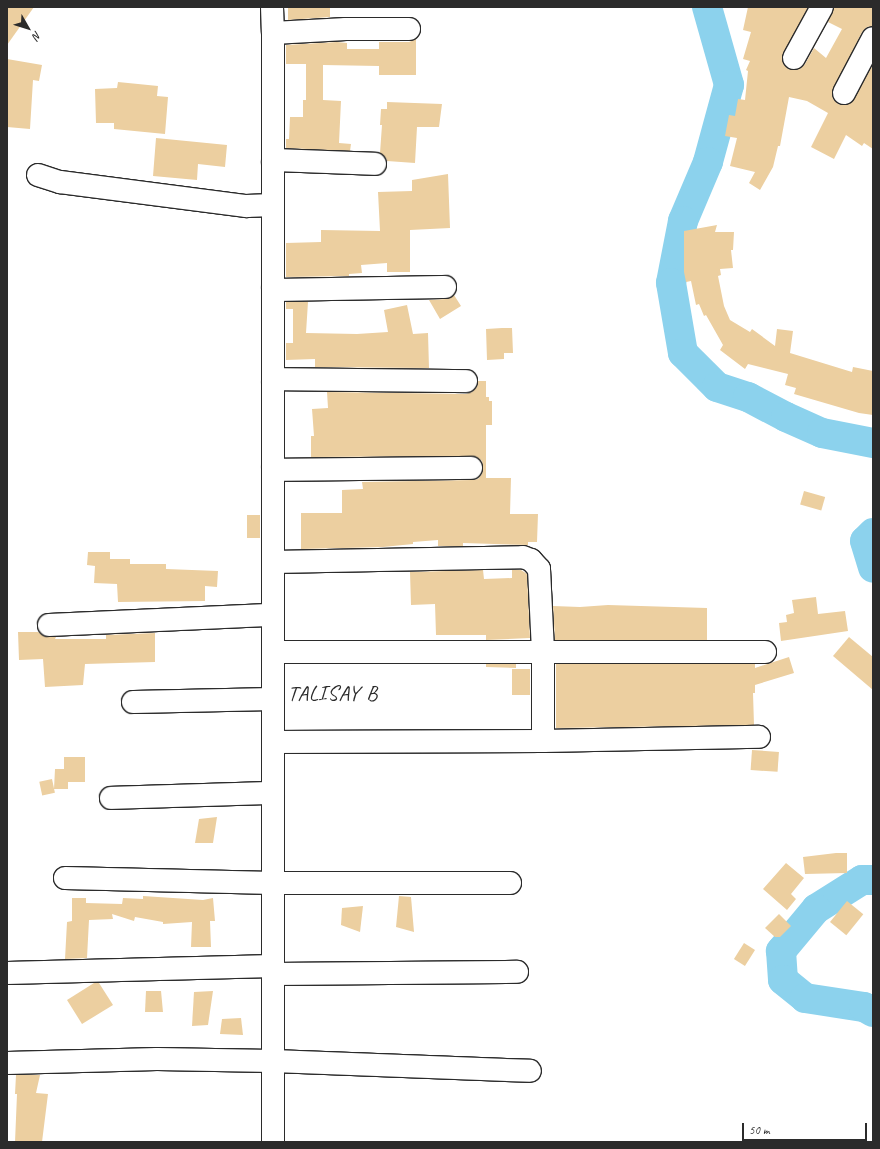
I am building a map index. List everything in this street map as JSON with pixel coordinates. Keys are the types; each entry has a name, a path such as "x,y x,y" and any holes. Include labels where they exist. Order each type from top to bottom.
{"street":[{"path":"272,7 274,32 273,1142"},
{"path":"794,58 822,7"},
{"path":"274,32 346,29 410,29"},
{"path":"844,93 873,38"},
{"path":"273,160 374,164"},
{"path":"38,175 60,182 246,206 273,205"},
{"path":"273,290 445,287"},
{"path":"273,380 466,381"},
{"path":"273,470 471,468"},
{"path":"273,562 523,558 531,560 539,569 543,652 543,741"},
{"path":"49,625 273,615"},
{"path":"273,652 765,652"},
{"path":"132,702 273,699"},
{"path":"273,742 543,741 759,736"},
{"path":"111,798 273,793"},
{"path":"65,878 273,883 510,883"},
{"path":"7,973 273,970 517,972"},
{"path":"7,1063 157,1059 273,1061 530,1071"}],"building":[{"path":"7,7 34,7 7,45"},
{"path":"288,7 330,7 330,17 288,20"},
{"path":"748,7 808,7 782,58 784,65 788,69 794,70 800,69 805,64 814,48 826,58 842,29 828,22 834,7 873,7 873,26 867,27 862,32 832,93 833,99 838,104 844,105 851,103 873,65 873,149 864,143 862,146 846,135 834,159 811,147 828,113 807,101 789,97 780,146 778,146 773,167 760,190 749,183 755,172 730,166 737,138 725,136 729,115 735,116 738,99 745,100 748,71 746,70 750,61 743,59 751,32 743,30"},
{"path":"416,39 416,75 379,75 379,66 323,65 323,100 341,101 339,143 351,144 350,151 286,148 286,139 289,139 290,117 303,117 303,100 306,100 306,64 286,64 286,45 337,42 347,43 347,49 379,49 379,42 409,42"},
{"path":"7,59 42,65 39,81 33,80 30,129 7,127"},
{"path":"118,82 158,86 157,96 168,97 165,134 114,129 114,123 96,123 95,89 117,88"},
{"path":"387,102 442,104 439,127 417,127 415,163 387,161 386,158 380,153 382,125 380,125 381,109 387,109"},
{"path":"156,138 227,145 225,167 198,164 197,180 153,176"},
{"path":"448,174 450,228 410,230 410,272 387,272 387,263 361,265 362,273 349,274 349,276 286,277 286,243 321,242 321,230 380,231 378,192 412,191 412,180"},
{"path":"717,225 715,232 734,232 733,250 731,250 733,268 720,269 721,275 718,276 724,306 730,320 750,332 752,329 775,346 777,329 793,331 790,353 852,372 853,367 873,371 873,415 859,413 794,394 796,388 785,385 788,374 748,364 745,369 720,350 723,345 706,315 704,316 699,304 696,305 691,281 686,282 684,272 684,231"},
{"path":"454,295 461,306 440,319 429,300 446,299"},
{"path":"286,302 308,302 306,333 357,334 388,332 384,310 407,305 413,334 428,333 429,368 315,367 315,359 286,360 286,343 293,343 293,309 286,309"},
{"path":"512,328 513,353 504,353 504,359 487,360 486,329"},
{"path":"478,381 486,381 486,397 489,397 489,401 492,401 492,425 486,425 486,478 511,478 510,514 538,514 537,542 528,542 528,545 463,543 463,546 438,546 438,540 383,547 301,549 301,513 342,513 342,490 363,489 362,482 478,479 482,474 483,468 482,461 477,457 471,456 311,457 311,436 314,436 312,409 328,408 327,392 466,394 472,392 477,387"},
{"path":"804,491 825,497 821,511 800,504"},
{"path":"247,515 260,515 260,538 247,538"},
{"path":"88,552 110,552 110,559 130,559 130,564 166,564 166,569 218,571 217,587 205,586 205,601 118,602 117,584 94,583 95,566 87,565"},
{"path":"483,570 484,579 512,578 512,570 521,570 527,574 530,638 486,640 486,635 436,635 435,604 411,605 410,572"},
{"path":"816,597 818,614 845,611 848,631 781,641 779,623 787,622 786,615 794,613 792,600"},
{"path":"608,605 707,608 707,640 555,640 553,606 580,607"},
{"path":"18,632 38,632 44,636 56,637 55,639 106,639 106,635 155,633 155,662 85,664 83,685 45,687 43,659 19,660"},
{"path":"849,637 873,657 873,690 833,656"},
{"path":"789,657 794,673 755,685 755,693 753,693 754,725 556,728 556,664 755,664 755,668"},
{"path":"486,664 516,664 516,668 486,667"},
{"path":"512,669 530,669 530,695 512,695"},
{"path":"752,750 779,752 778,772 751,770"},
{"path":"64,757 85,757 85,782 68,782 68,789 54,789 55,769 64,769"},
{"path":"52,779 55,793 42,795 39,782"},
{"path":"217,817 213,843 195,843 199,819"},
{"path":"847,853 847,873 805,874 803,857"},
{"path":"786,863 804,878 791,894 796,899 787,910 763,889"},
{"path":"143,896 203,900 213,898 215,921 210,921 211,947 191,947 192,922 163,924 163,922 135,917 134,921 112,914 113,919 89,920 87,958 65,959 67,922 72,921 72,898 86,898 86,903 122,904 123,898 143,899"},
{"path":"399,896 411,897 414,932 396,927"},
{"path":"847,901 863,914 846,935 830,922"},
{"path":"363,906 360,932 341,925 342,908"},
{"path":"779,914 791,926 780,937 775,937 765,928"},
{"path":"744,943 755,950 745,966 734,959"},
{"path":"94,983 99,983 113,1005 82,1024 67,1000"},
{"path":"146,991 161,991 163,1012 145,1012"},
{"path":"213,991 208,1025 192,1026 194,992"},
{"path":"241,1018 243,1035 220,1034 222,1019"},
{"path":"16,1075 40,1075 36,1093 48,1094 42,1142 15,1142 17,1094 15,1094"}],"waterway":[{"path":"707,7 729,85 708,162 683,221 671,283 683,353 717,387 748,397 786,417 822,433 873,443"},
{"path":"873,533 865,541 873,568"},
{"path":"873,880 862,880 816,909 781,951 783,980 805,998 864,1007 873,1012"}],"district":[{"name":"TALISAY B","path":"333,693"}]}
